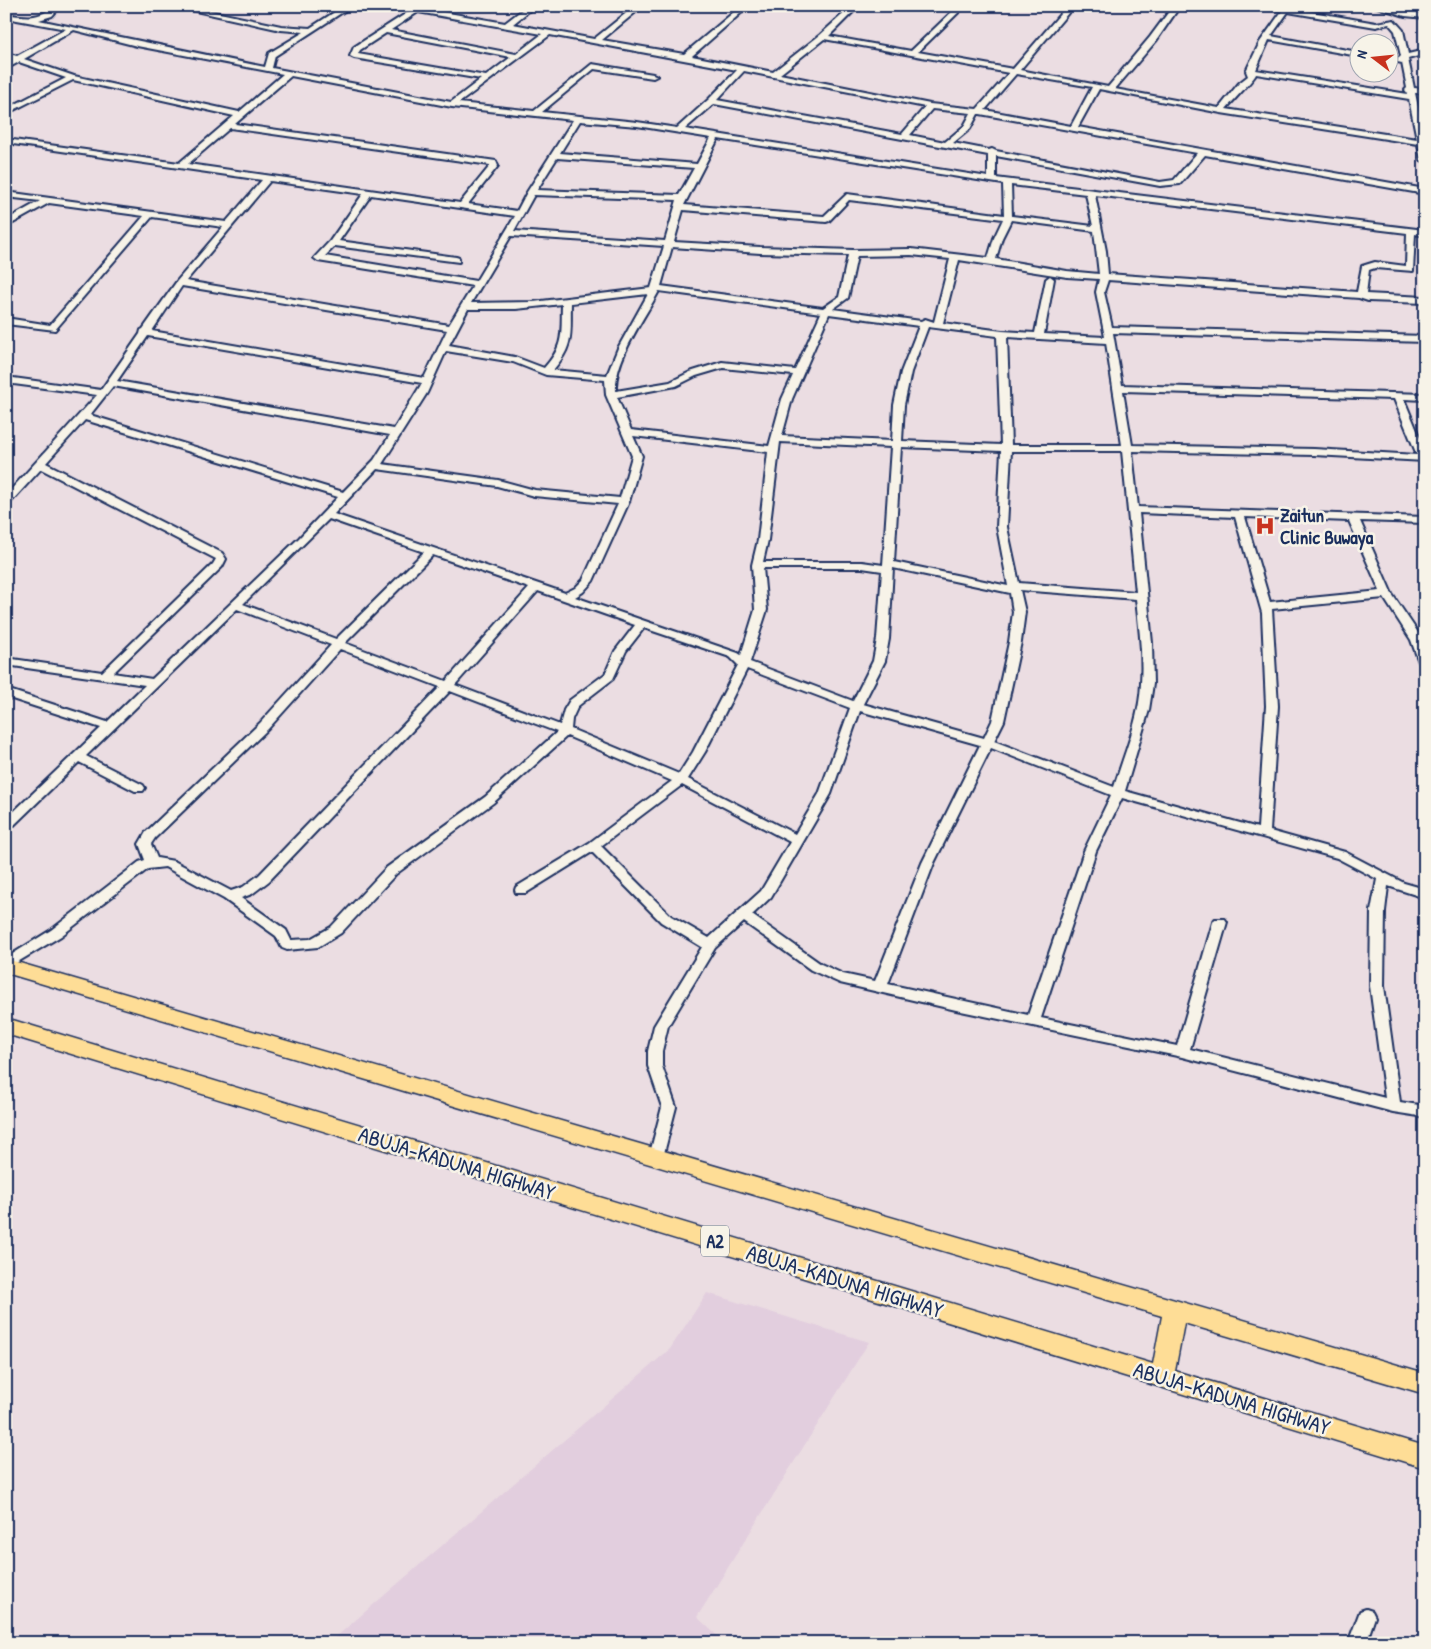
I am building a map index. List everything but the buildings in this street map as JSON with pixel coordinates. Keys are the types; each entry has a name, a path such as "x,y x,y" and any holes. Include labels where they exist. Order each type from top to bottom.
{"highway":[{"path":"6,965 1425,1384"},
{"name":"ABUJA-KADUNA HIGHWAY","path":"6,1026 1425,1457"},
{"path":"1162,1377 1176,1311"}],"street":[{"path":"29,21 49,14 58,6"},
{"path":"176,6 281,28 311,30"},
{"path":"268,70 272,55 299,36 349,6"},
{"path":"394,6 743,68 930,106 978,112 1425,192"},
{"path":"506,26 532,6"},
{"path":"596,41 640,6"},
{"path":"686,58 746,6"},
{"path":"775,74 823,37 856,6"},
{"path":"913,53 962,6"},
{"path":"947,144 967,127 1071,6"},
{"path":"1110,90 1153,39 1176,6"},
{"path":"1376,6 1425,16"},
{"path":"1267,7 1376,24 1391,22 1399,30 1410,94 1415,109 1425,160"},
{"path":"1221,111 1242,85 1252,77 1250,71 1286,10"},
{"path":"415,11 357,49 354,56 487,78"},
{"path":"1376,24 1400,12"},
{"path":"6,16 73,28 137,44 452,105 679,130 992,180 1425,233"},
{"path":"6,67 21,59 36,47 73,28"},
{"path":"281,28 299,36"},
{"path":"384,32 517,56"},
{"path":"452,105 547,34"},
{"path":"823,37 1098,86 1110,90 1221,111 1420,142"},
{"path":"1268,38 1348,52"},
{"path":"1402,48 1415,55"},
{"path":"1398,59 1404,59 1425,52"},
{"path":"6,55 72,78 241,115"},
{"path":"536,113 586,69 592,66 653,76"},
{"path":"679,130 712,101 743,68"},
{"path":"1250,71 1410,94 1425,91"},
{"path":"182,166 289,73"},
{"path":"6,112 72,78"},
{"path":"1074,129 1098,86"},
{"path":"712,101 904,137 992,151 1160,184 1177,182 1202,153"},
{"path":"904,137 930,106"},
{"path":"1415,109 1425,109"},
{"path":"6,826 236,605 375,466 428,381 452,328 509,233 531,192 578,118"},
{"path":"229,125 494,163 462,206"},
{"path":"566,597 588,582 624,502 636,456 611,395 610,378 623,348 655,290 680,203 698,166 716,136"},
{"path":"6,142 520,214"},
{"path":"992,151 992,180"},
{"path":"556,155 698,166"},
{"path":"6,501 104,393 144,332 180,283 267,179"},
{"path":"991,261 998,238 1008,218 1007,182"},
{"path":"531,192 680,203 826,219 847,197 1097,229"},
{"path":"368,193 332,243 318,258 478,284"},
{"path":"1033,1021 1090,851 1118,793 1144,710 1148,684 1146,643 1127,448 1109,335 1100,292 1104,277 1102,251 1090,193"},
{"path":"6,194 229,225"},
{"path":"6,224 46,201"},
{"path":"6,321 52,328 151,213"},
{"path":"1362,295 1365,268 1375,265 1410,269 1411,232"},
{"path":"509,233 669,245 853,253 911,252 991,261 1067,274 1362,295 1368,298 1425,300"},
{"path":"332,243 456,260"},
{"path":"521,890 593,846 681,780 699,752 744,664 761,610 757,566 773,450 787,399 827,309 844,298 853,253"},
{"path":"938,324 955,257"},
{"path":"1034,269 1050,279 1067,274"},
{"path":"1039,336 1050,279"},
{"path":"180,283 452,328"},
{"path":"466,306 515,306 615,293 655,290 827,309 1002,334 1039,336 1109,335 1425,339"},
{"path":"546,372 561,355 564,343 567,300"},
{"path":"656,1157 669,1107 655,1066 655,1051 661,1026 710,945 766,894 825,794 856,706 878,661 883,639 898,445 899,405 906,372 925,322"},
{"path":"144,332 428,381"},
{"path":"880,987 928,863 998,721 1015,642 1019,612 1002,527 1006,448 1002,334"},
{"path":"442,348 515,360 546,372 610,378"},
{"path":"611,395 672,384 693,374 722,365 797,373"},
{"path":"6,380 104,393"},
{"path":"111,383 397,433"},
{"path":"1118,388 1425,397"},
{"path":"776,439 1006,448 1127,448 1314,452 1424,458 1398,396"},
{"path":"82,416 345,496"},
{"path":"626,432 773,450"},
{"path":"39,464 218,555 221,559 218,565 106,676"},
{"path":"375,466 498,483 534,493 624,502"},
{"path":"1134,510 1425,520"},
{"path":"1239,513 1266,606 1272,706 1264,834"},
{"path":"327,515 734,655 744,664 856,706 988,743 1118,793 1340,855 1357,862 1383,879 1425,894"},
{"path":"1353,518 1387,594 1421,640 1425,662"},
{"path":"152,862 145,844 150,835 264,726 337,645 431,551"},
{"path":"757,566 862,565 888,567 1013,588 1141,596"},
{"path":"229,896 236,896 246,892 264,878 448,686 536,587"},
{"path":"1266,606 1387,594"},
{"path":"236,605 566,731 681,780 797,840"},
{"path":"6,965 56,933 144,865 152,862 169,864 229,896 281,933 287,945 313,944 324,939 336,930 391,871 489,800 566,731 566,717 569,708 578,698 610,675 619,654 642,623"},
{"path":"6,661 155,683"},
{"path":"8,695 110,727"},
{"path":"79,757 139,788"},
{"path":"593,846 666,919 710,945"},
{"path":"1383,879 1378,910 1376,986 1393,1106"},
{"path":"743,915 828,974 1033,1021 1182,1052 1393,1106 1425,1112"},
{"path":"1182,1052 1220,922"},
{"path":"1356,1643 1366,1617"}],"shaded area":[{"path":"707,1293 869,1342 697,1617 725,1643 329,1643 670,1349"}],"place":[{"name":"Zaitun Clinic Buwaya","path":"1265,526"}]}
